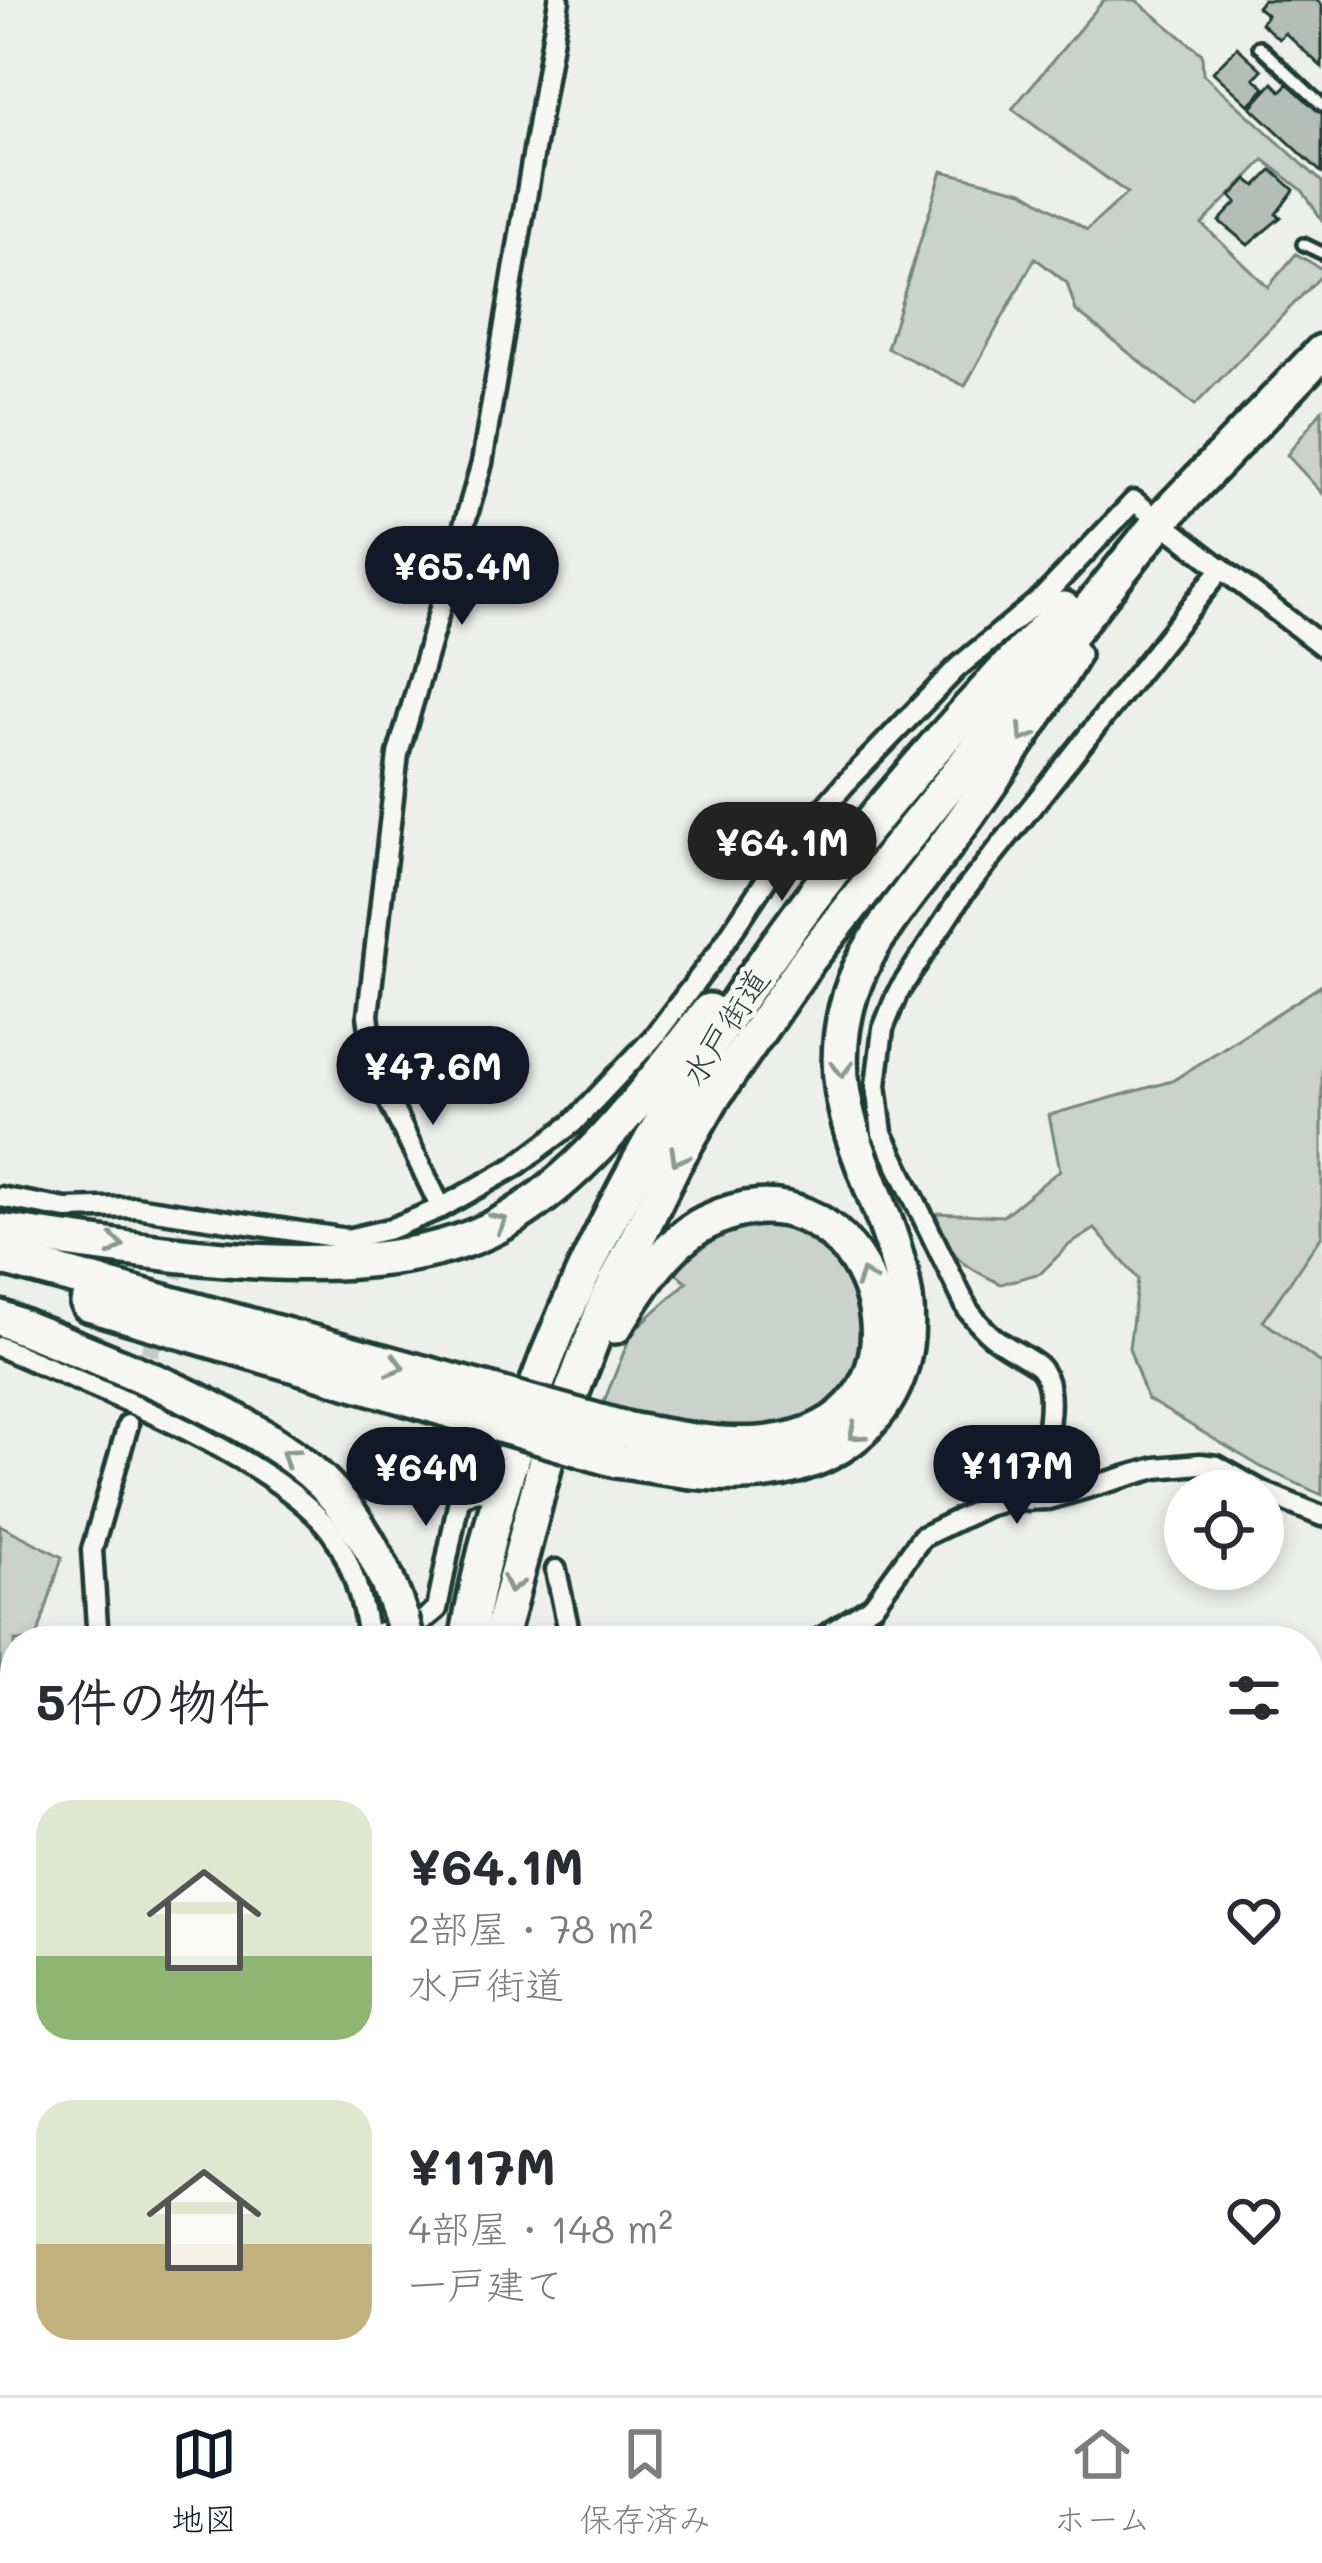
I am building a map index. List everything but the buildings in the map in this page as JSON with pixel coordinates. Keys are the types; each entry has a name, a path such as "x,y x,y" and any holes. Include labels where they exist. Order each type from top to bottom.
{"highway":[{"name":"水戸街道","path":"503,1626 546,1460 606,1304 673,1165 712,1098 808,960 1161,520 1322,352"},
{"name":"水戸街道","path":"470,1626 502,1493 547,1361 646,1148 734,1004 849,853 1023,651 1131,543 1161,520"},
{"path":"0,1278 741,1474 792,1468 827,1456 883,1408 902,1357 904,1298 844,1105 842,1035 855,981 904,899 1009,759 1081,640 1102,595"},
{"path":"0,1232 229,1257 339,1262 403,1257 506,1222 592,1153 781,924 849,853"},
{"path":"527,1530 613,1329 643,1283 682,1240 705,1222 756,1209 822,1222 842,1237 865,1277 879,1338 877,1364 847,1406 815,1431 778,1442 623,1445"},
{"path":"0,1257 485,1406"},
{"path":"0,1318 123,1368 225,1418 310,1472 357,1525 380,1565 403,1626"}],"street":[{"path":"441,1208 375,1072 368,1015 398,754 482,464 559,0"},
{"path":"0,1197 66,1209 136,1207 191,1223 346,1239 390,1229 441,1208 516,1166 574,1123 652,1038 717,954 780,859 956,668 1044,596 1134,501 1322,646"},
{"path":"1029,1499 1044,1451 1050,1406 1046,1376 1037,1364 1012,1354 988,1335 968,1310 882,1133 876,1084 883,1029 897,994 963,893 1194,597 1222,568"},
{"path":"0,1347 161,1420 285,1486 338,1541 364,1626"},
{"path":"97,1626 92,1550 128,1425"},
{"path":"840,1626 873,1605 922,1538 986,1506 1070,1495 1156,1468 1200,1464 1223,1470"},
{"path":"412,1626 437,1609 459,1499 472,1491 502,1493"},
{"path":"1284,1501 1322,1516"},
{"path":"556,1570 569,1626"}],"lane":[{"path":"1259,46 1322,105"},
{"path":"1303,244 1322,253"}],"shaded area":[{"path":"1104,0 1136,0 1202,54 1203,74 1322,182 1322,220 1302,190 1264,160 1202,224 1268,287 1296,254 1322,269 1322,275 1195,405 1076,311 1067,283 1035,258 965,386 887,348 942,171 1023,191 1087,230 1127,193 1012,109"},
{"path":"1322,410 1322,493 1287,455"},
{"path":"1322,985 1322,1235 1263,1321 1322,1364 1322,1495 1284,1478 1284,1470 1261,1467 1147,1399 1129,1348 1138,1279 1095,1229 1069,1245 1041,1273 1001,1284 958,1258 936,1213 1003,1216 1060,1170 1049,1115 1172,1081"},
{"path":"756,1222 813,1232 835,1249 868,1322 855,1378 827,1409 789,1429 744,1436 601,1409 632,1332 687,1282 668,1267 707,1235"},
{"path":"1322,1235 1322,1364 1263,1321"},
{"path":"0,1525 62,1557 41,1626 0,1626"}],"tunnel":[{"path":"141,1380 188,1231"}]}
